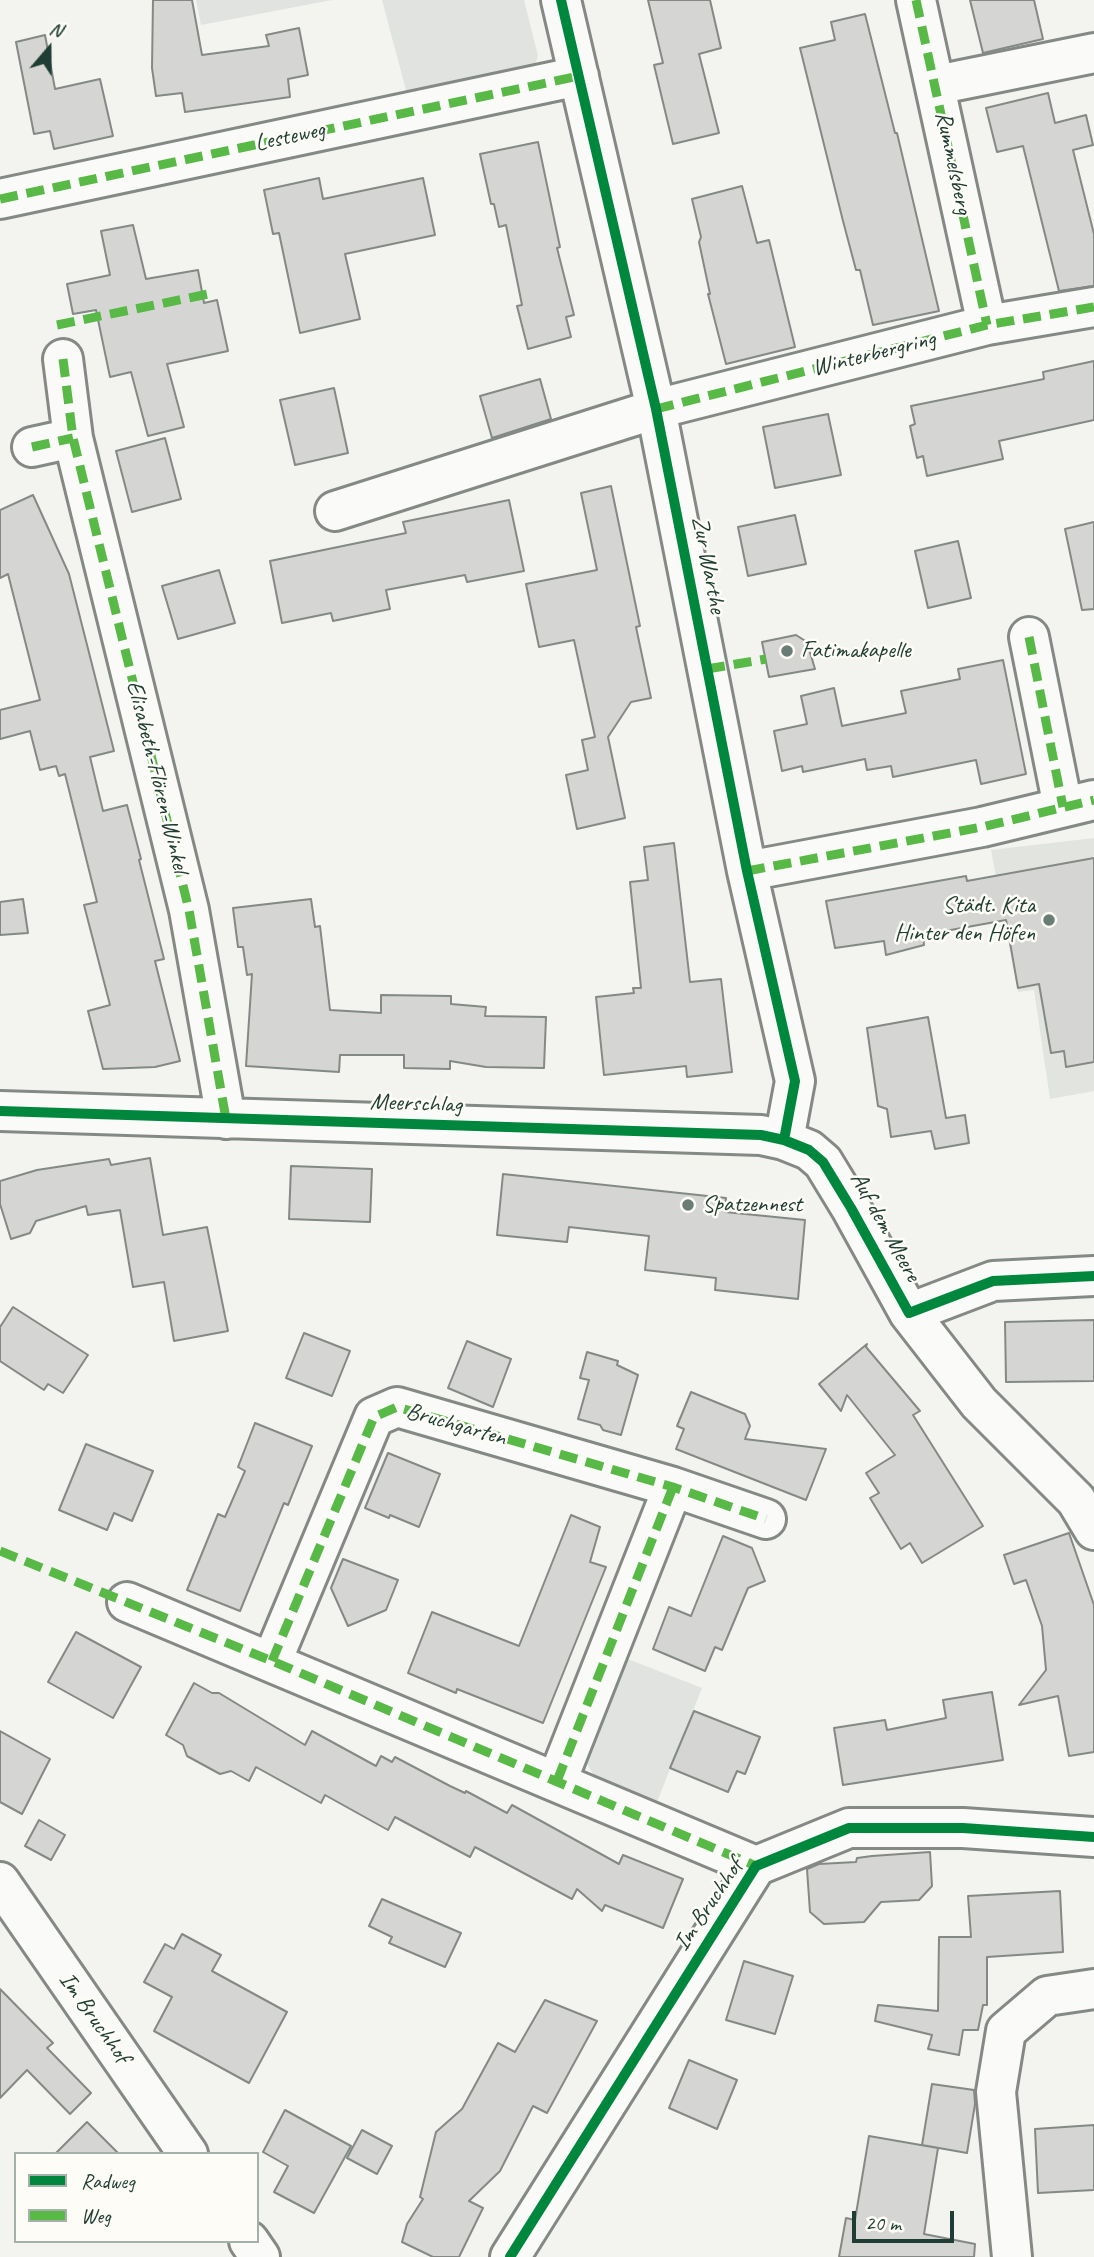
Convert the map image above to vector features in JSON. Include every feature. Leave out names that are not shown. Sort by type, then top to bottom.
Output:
[{"type":"street","name":"Zur Warthe","points":[[561,0],[656,409],[747,871],[795,1081],[784,1140]]},
{"type":"street","name":"Rummelsberg","points":[[916,0],[987,325]]},
{"type":"street","points":[[936,85],[1094,53]]},
{"type":"street","name":"Lesteweg","points":[[0,199],[579,76]]},
{"type":"street","name":"Winterbergring","points":[[656,409],[987,325],[1094,307]]},
{"type":"street","name":"Elisabeth-Flören-Winkel","points":[[63,359],[73,438],[189,910],[226,1119]]},
{"type":"street","points":[[335,511],[656,409]]},
{"type":"street","points":[[32,447],[73,438]]},
{"type":"street","points":[[747,871],[982,827],[1078,804],[1029,637]]},
{"type":"street","name":"Meerschlag","points":[[0,1111],[761,1135],[809,1150],[823,1162]]},
{"type":"street","name":"Auf dem Meere","points":[[823,1162],[909,1313],[979,1403],[1076,1500],[1094,1530]]},
{"type":"street","points":[[909,1313],[993,1281],[1094,1276]]},
{"type":"street","name":"Bruchgarten","points":[[272,1661],[374,1417],[397,1407],[673,1487],[766,1519]]},
{"type":"street","points":[[557,1781],[673,1487]]},
{"type":"street","points":[[127,1602],[756,1866]]},
{"type":"street","name":"Im Bruchhof","points":[[510,2257],[756,1866],[849,1828],[963,1828],[1094,1837]]},
{"type":"street","name":"Im Bruchhof","points":[[0,1882],[187,2152]]},
{"type":"street","points":[[1012,2257],[996,2092],[1006,2031],[1046,1996],[1094,1989]]},
{"type":"shaded area","points":[[196,0],[332,0],[201,25]]},
{"type":"shaded area","points":[[382,0],[524,0],[538,56],[532,73],[407,94]]},
{"type":"shaded area","name":"Städt. Kita Hinter den Höfen","points":[[1094,838],[1094,1091],[1050,1099],[1034,990],[1018,992],[991,850]]},
{"type":"shaded area","points":[[625,1658],[702,1688],[655,1807],[599,1784],[586,1762]]},
{"type":"building","points":[[153,0],[192,0],[202,55],[269,46],[266,35],[299,28],[308,75],[288,79],[290,97],[185,112],[182,93],[156,96],[152,68]]},
{"type":"building","points":[[648,0],[710,0],[721,48],[699,54],[719,133],[673,144],[654,65],[663,63]]},
{"type":"building","points":[[970,0],[1034,0],[1043,39],[983,53]]},
{"type":"building","points":[[865,14],[897,133],[939,311],[873,325],[860,270],[856,270],[843,221],[800,48],[835,40],[831,22]]},
{"type":"building","points":[[45,35],[55,89],[100,79],[113,136],[54,149],[50,131],[34,134],[16,42]]},
{"type":"building","points":[[1048,93],[1055,123],[1086,115],[1093,145],[1073,150],[1094,234],[1094,286],[1059,291],[1023,146],[997,152],[986,108]]},
{"type":"building","points":[[538,142],[560,247],[557,248],[574,315],[566,317],[571,337],[528,349],[517,306],[522,305],[506,225],[499,227],[480,154]]},
{"type":"building","points":[[319,178],[323,199],[423,178],[435,235],[345,254],[360,319],[300,333],[279,233],[273,234],[264,190]]},
{"type":"building","points":[[742,186],[757,243],[769,240],[795,347],[726,364],[708,294],[699,242],[701,237],[692,199]]},
{"type":"building","points":[[133,225],[146,279],[198,270],[204,303],[217,300],[228,351],[167,364],[184,427],[148,436],[131,372],[110,377],[96,310],[73,314],[67,284],[110,275],[101,231]]},
{"type":"building","points":[[1094,361],[1094,420],[999,441],[1003,459],[927,476],[923,456],[917,458],[910,426],[915,424],[911,406],[1044,379],[1043,372]]},
{"type":"building","points":[[540,379],[551,419],[492,438],[480,396]]},
{"type":"building","points":[[334,388],[348,453],[295,465],[280,400]]},
{"type":"building","points":[[828,414],[841,475],[775,488],[763,427]]},
{"type":"building","points":[[165,438],[181,499],[132,512],[116,451]]},
{"type":"building","points":[[611,486],[640,626],[636,627],[651,698],[631,702],[608,737],[625,818],[577,829],[566,775],[588,770],[582,740],[595,737],[574,640],[539,647],[526,584],[597,570],[581,493]]},
{"type":"building","points":[[33,495],[69,574],[114,751],[90,757],[103,811],[127,805],[164,959],[155,961],[180,1061],[155,1067],[103,1069],[88,1011],[110,1005],[84,905],[97,902],[65,774],[59,776],[56,766],[40,770],[30,731],[0,739],[0,710],[40,700],[8,574],[0,578],[0,510]]},
{"type":"building","points":[[509,500],[524,571],[467,582],[465,575],[386,590],[390,609],[333,621],[331,613],[282,623],[270,561],[406,533],[403,522]]},
{"type":"building","points":[[795,515],[806,564],[748,576],[738,527]]},
{"type":"building","points":[[1094,522],[1094,609],[1082,610],[1065,529]]},
{"type":"building","points":[[958,541],[971,598],[928,608],[915,551]]},
{"type":"building","points":[[219,570],[235,623],[178,639],[162,586]]},
{"type":"building","name":"Fatimakapelle","points":[[796,635],[807,642],[815,669],[769,677],[762,642]]},
{"type":"building","points":[[1003,660],[1026,774],[981,784],[976,760],[893,777],[891,766],[867,770],[865,759],[803,772],[802,766],[782,771],[774,731],[807,724],[801,696],[834,688],[842,726],[906,713],[901,691],[960,679],[958,669]]},
{"type":"building","points":[[674,843],[690,982],[721,979],[732,1072],[687,1077],[686,1066],[604,1075],[596,997],[634,993],[633,988],[641,988],[630,882],[648,880],[644,847]]},
{"type":"building","name":"Städt. Kita Hinter den Höfen","points":[[1094,858],[1094,1062],[1066,1067],[1064,1051],[1051,1053],[1039,984],[1018,988],[1006,920],[923,935],[924,945],[886,955],[884,941],[835,948],[826,901],[966,876],[967,881]]},
{"type":"building","points":[[23,899],[28,933],[0,935],[0,902]]},
{"type":"building","points":[[311,899],[315,927],[320,926],[330,1010],[381,1013],[381,995],[451,996],[451,1004],[486,1007],[485,1016],[546,1017],[544,1068],[486,1067],[450,1061],[450,1069],[404,1068],[404,1055],[340,1055],[339,1072],[246,1066],[252,974],[247,975],[243,947],[238,947],[233,908]]},
{"type":"building","points":[[928,1017],[946,1118],[965,1115],[969,1143],[935,1149],[931,1131],[891,1137],[887,1109],[878,1106],[867,1028]]},
{"type":"building","points":[[150,1158],[163,1235],[207,1227],[228,1331],[174,1341],[164,1282],[133,1287],[120,1210],[88,1215],[86,1206],[36,1221],[30,1233],[11,1239],[0,1204],[0,1181],[37,1170],[109,1159],[111,1165]]},
{"type":"building","points":[[291,1166],[372,1169],[370,1222],[289,1219]]},
{"type":"building","points":[[503,1174],[726,1198],[725,1212],[805,1220],[798,1299],[715,1290],[716,1278],[645,1270],[649,1236],[569,1227],[567,1242],[497,1235]]},
{"type":"building","points":[[13,1307],[88,1355],[63,1393],[48,1384],[44,1390],[0,1361],[0,1327]]},
{"type":"building","points":[[1094,1320],[1094,1381],[1006,1382],[1005,1322]]},
{"type":"building","points":[[304,1333],[350,1351],[332,1396],[286,1378]]},
{"type":"building","points":[[467,1341],[511,1359],[493,1407],[448,1388]]},
{"type":"building","points":[[867,1344],[866,1347],[920,1411],[913,1415],[983,1526],[922,1563],[910,1543],[901,1549],[870,1498],[879,1493],[866,1473],[895,1455],[847,1395],[841,1411],[819,1384]]},
{"type":"building","points":[[587,1352],[618,1361],[617,1365],[638,1375],[621,1435],[578,1419],[589,1380],[580,1378]]},
{"type":"building","points":[[691,1392],[745,1414],[750,1426],[745,1439],[826,1449],[806,1500],[676,1449],[684,1429],[677,1426]]},
{"type":"building","points":[[255,1423],[312,1446],[288,1505],[284,1503],[240,1611],[187,1590],[218,1514],[225,1517],[245,1471],[238,1467]]},
{"type":"building","points":[[86,1444],[153,1471],[132,1521],[114,1513],[107,1530],[59,1510]]},
{"type":"building","points":[[388,1453],[440,1474],[419,1527],[365,1508]]},
{"type":"building","points":[[571,1515],[600,1527],[590,1562],[606,1567],[543,1723],[408,1673],[432,1612],[519,1646]]},
{"type":"building","points":[[1069,1533],[1094,1605],[1094,1752],[1069,1756],[1058,1696],[1019,1705],[1046,1670],[1042,1626],[1026,1580],[1014,1584],[1004,1555]]},
{"type":"building","points":[[723,1536],[752,1548],[765,1581],[748,1588],[722,1650],[715,1647],[705,1671],[653,1649],[669,1607],[691,1616]]},
{"type":"building","points":[[343,1559],[398,1580],[386,1610],[348,1626],[331,1588]]},
{"type":"building","points":[[76,1632],[141,1667],[113,1718],[48,1682]]},
{"type":"building","points":[[194,1683],[212,1693],[219,1693],[305,1745],[312,1731],[376,1766],[381,1756],[392,1762],[395,1757],[507,1813],[512,1805],[619,1864],[623,1855],[683,1879],[663,1928],[605,1905],[602,1911],[577,1889],[572,1899],[475,1847],[470,1857],[395,1817],[388,1830],[325,1795],[321,1803],[256,1767],[249,1781],[231,1771],[220,1774],[187,1756],[183,1745],[166,1735]]},
{"type":"building","points":[[992,1692],[1003,1760],[843,1785],[834,1728],[885,1720],[887,1730],[946,1718],[943,1700]]},
{"type":"building","points":[[694,1711],[760,1737],[745,1774],[737,1771],[728,1792],[670,1768]]},
{"type":"building","points":[[0,1731],[50,1759],[22,1814],[0,1802]]},
{"type":"building","points":[[39,1820],[65,1835],[51,1860],[25,1846]]},
{"type":"building","points":[[930,1852],[932,1886],[919,1900],[881,1902],[864,1922],[824,1924],[810,1912],[807,1869],[819,1864],[856,1862],[857,1858]]},
{"type":"building","points":[[1060,1891],[1063,1952],[987,1957],[987,2005],[983,2005],[978,2030],[963,2030],[959,2055],[928,2049],[932,2035],[875,2021],[878,2005],[938,2011],[939,1937],[971,1937],[968,1896]]},
{"type":"building","points":[[382,1899],[461,1933],[445,1967],[389,1943],[392,1937],[369,1926]]},
{"type":"building","points":[[182,1934],[221,1955],[212,1971],[287,2012],[249,2083],[154,2031],[172,1997],[144,1982],[165,1944],[174,1949]]},
{"type":"building","points":[[744,1961],[793,1976],[775,2034],[726,2020]]},
{"type":"building","points":[[0,1989],[53,2043],[47,2048],[91,2093],[70,2114],[27,2070],[0,2098]]},
{"type":"building","points":[[545,2000],[597,2021],[547,2113],[533,2106],[500,2171],[469,2201],[483,2208],[459,2257],[433,2257],[402,2242],[407,2224],[423,2199],[420,2197],[436,2132],[462,2109],[498,2043],[515,2052]]},
{"type":"building","points":[[689,2060],[737,2080],[717,2129],[669,2108]]},
{"type":"building","points":[[932,2084],[974,2090],[975,2104],[967,2153],[922,2145]]},
{"type":"building","points":[[285,2110],[351,2146],[314,2213],[274,2192],[288,2166],[263,2152]]},
{"type":"building","points":[[87,2122],[117,2152],[57,2152]]},
{"type":"building","points":[[1094,2125],[1094,2190],[1038,2193],[1035,2129]]},
{"type":"building","points":[[362,2130],[392,2146],[377,2174],[347,2158]]},
{"type":"building","points":[[869,2136],[938,2148],[924,2234],[975,2244],[974,2257],[839,2257],[846,2218],[855,2220]]},
{"type":"marked path","points":[[916,0],[987,325]]},
{"type":"marked path","points":[[0,199],[579,76]]},
{"type":"marked path","points":[[57,325],[213,293]]},
{"type":"marked path","points":[[656,409],[987,325],[1094,307]]},
{"type":"marked path","points":[[63,359],[73,438],[189,910],[226,1119]]},
{"type":"marked path","points":[[32,447],[73,438]]},
{"type":"marked path","points":[[1029,637],[1063,807]]},
{"type":"marked path","points":[[707,669],[766,659]]},
{"type":"marked path","points":[[747,871],[982,827],[1094,800]]},
{"type":"marked path","points":[[272,1661],[374,1417],[397,1407],[673,1487],[766,1519]]},
{"type":"marked path","points":[[557,1781],[673,1487]]},
{"type":"marked path","points":[[0,1551],[272,1661],[756,1866]]},
{"type":"cycle path","points":[[561,0],[656,409],[747,871],[795,1081],[784,1140]]},
{"type":"cycle path","points":[[0,1111],[761,1135],[809,1150],[823,1162],[909,1313],[993,1281],[1094,1276]]},
{"type":"cycle path","points":[[510,2257],[756,1866],[849,1828],[963,1828],[1094,1837]]},
{"type":"place","name":"Fatimakapelle","points":[[787,651]]},
{"type":"place","name":"Städt. Kita Hinter den Höfen","points":[[1049,920]]},
{"type":"place","name":"Spatzennest","points":[[688,1205]]}]
